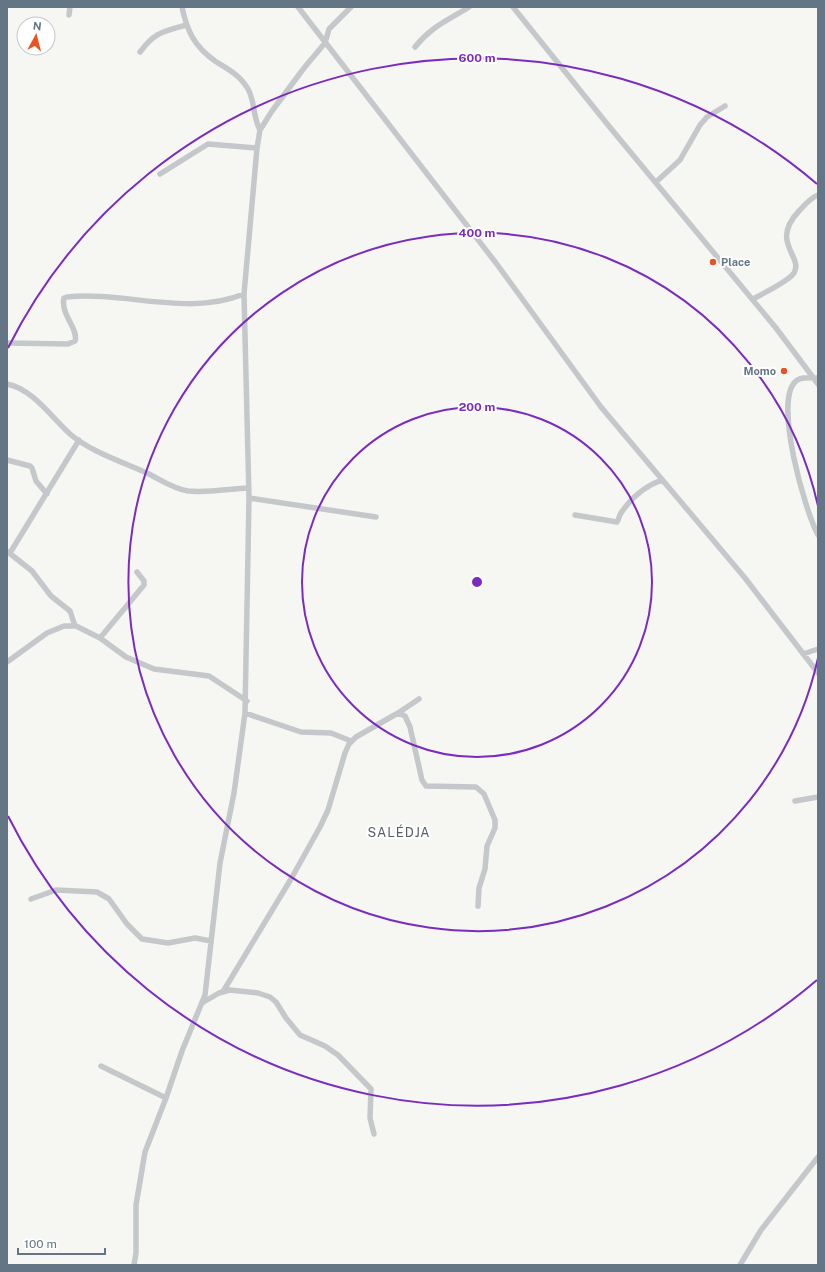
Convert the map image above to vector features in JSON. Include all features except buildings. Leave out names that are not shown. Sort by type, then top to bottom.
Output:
[{"type":"street","points":[[69,15],[70,7]]},
{"type":"street","points":[[182,7],[186,26],[204,52],[233,71],[248,89],[260,130]]},
{"type":"street","points":[[298,7],[496,264],[598,402],[740,572],[818,673]]},
{"type":"street","points":[[134,1265],[136,1253],[135,1218],[141,1169],[146,1147],[166,1098],[182,1051],[202,1003],[207,983],[220,862],[234,793],[247,701],[249,498],[244,294],[257,148],[260,130],[286,93],[325,43],[329,29],[351,7]]},
{"type":"street","points":[[415,47],[426,33],[469,7]]},
{"type":"street","points":[[513,7],[752,299],[815,378],[818,384]]},
{"type":"street","points":[[140,52],[151,37],[162,31],[186,26]]},
{"type":"street","points":[[656,182],[680,160],[700,124],[707,117],[725,106]]},
{"type":"street","points":[[160,174],[208,144],[257,148]]},
{"type":"street","points":[[752,299],[791,277],[795,271],[795,264],[786,237],[786,229],[792,218],[808,201],[818,195]]},
{"type":"street","points":[[7,342],[68,344],[75,342],[75,335],[63,307],[64,298],[67,296],[92,296],[190,305],[225,300],[244,294]]},
{"type":"street","points":[[815,378],[800,378],[793,383],[789,398],[787,424],[800,481],[812,524],[818,535]]},
{"type":"street","points":[[7,384],[18,388],[41,404],[78,440],[126,464],[182,489],[201,491],[248,488]]},
{"type":"street","points":[[76,626],[70,611],[51,596],[32,571],[8,552],[47,494],[78,440]]},
{"type":"street","points":[[7,460],[30,466],[36,481],[47,494]]},
{"type":"street","points":[[575,515],[617,522],[621,514],[638,492],[647,486],[662,480]]},
{"type":"street","points":[[249,498],[376,517]]},
{"type":"street","points":[[100,638],[144,585],[144,581],[137,572]]},
{"type":"street","points":[[7,662],[47,633],[64,626],[76,626],[100,638],[126,657],[154,669],[209,676],[247,701]]},
{"type":"street","points":[[803,654],[818,649]]},
{"type":"street","points":[[202,1003],[224,990],[288,885],[328,810],[345,753],[352,741],[369,728],[398,713],[419,699]]},
{"type":"street","points":[[245,713],[301,732],[331,733],[352,741]]},
{"type":"street","points":[[398,713],[405,716],[410,726],[422,780],[426,786],[476,787],[481,790],[489,803],[495,820],[495,828],[487,846],[485,868],[479,888],[478,906]]},
{"type":"street","points":[[795,801],[818,797]]},
{"type":"street","points":[[31,899],[56,890],[97,892],[109,900],[132,930],[142,939],[168,943],[195,938],[211,941]]},
{"type":"street","points":[[224,990],[258,993],[270,997],[276,1002],[286,1018],[300,1035],[325,1046],[350,1066],[372,1090],[370,1118],[374,1134]]},
{"type":"street","points":[[101,1066],[166,1098]]},
{"type":"street","points":[[740,1265],[761,1230],[818,1157]]},
{"type":"place","name":"Place","points":[[713,262]]},
{"type":"place","name":"Momo","points":[[784,371]]},
{"type":"district","name":"SALÉDJA","points":[[399,832]]}]
